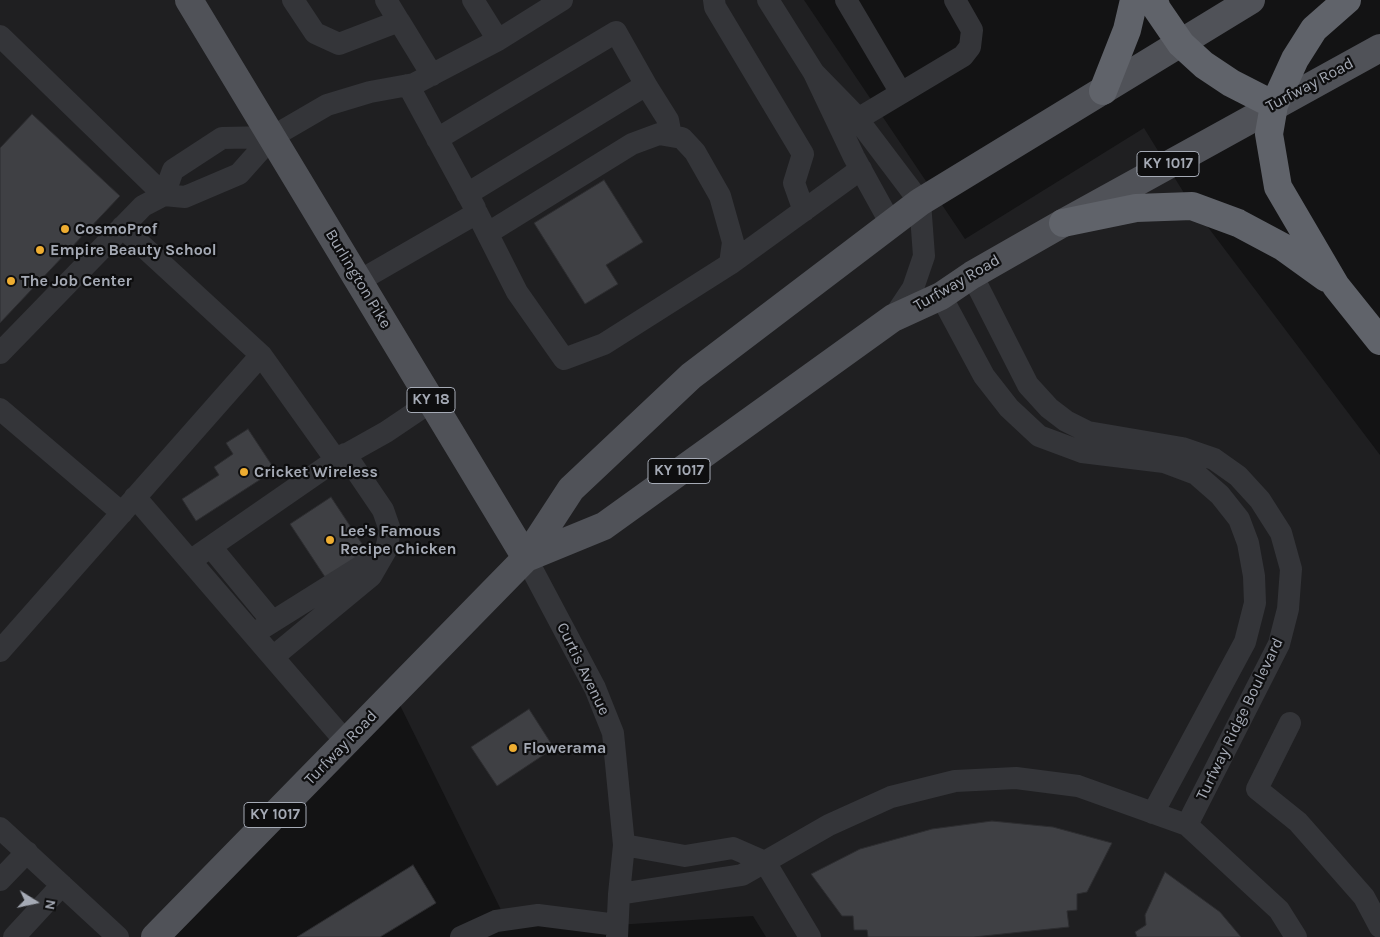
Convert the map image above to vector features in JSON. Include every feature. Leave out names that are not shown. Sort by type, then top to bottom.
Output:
[{"type":"highway","points":[[1103,91],[1127,30],[1134,0]]},
{"type":"highway","points":[[1154,0],[1157,10],[1181,44],[1218,74],[1274,105]]},
{"type":"highway","points":[[1347,0],[1314,29],[1295,59],[1274,105],[1268,134],[1278,187],[1336,286],[1380,341]]},
{"type":"highway","points":[[1063,222],[1136,208],[1192,206],[1238,223],[1283,247],[1336,286]]},
{"type":"main road","name":"Burlington Pike","points":[[189,0],[526,558]]},
{"type":"main road","name":"Turfway Road","points":[[155,937],[526,558],[571,489],[691,376],[920,202],[1251,0]]},
{"type":"main road","name":"Turfway Road","points":[[526,558],[604,526],[893,318],[941,296],[972,275],[1063,222],[1380,48]]},
{"type":"street","points":[[293,0],[315,33],[339,44],[384,26],[400,23]]},
{"type":"street","points":[[386,0],[432,75]]},
{"type":"street","points":[[473,0],[498,40]]},
{"type":"street","points":[[714,0],[715,7],[803,154],[794,183],[804,211]]},
{"type":"street","points":[[768,0],[814,74],[849,124],[920,202],[924,256],[913,288],[893,318]]},
{"type":"street","points":[[846,0],[901,93]]},
{"type":"street","points":[[849,124],[963,56],[970,47],[972,30],[955,0]]},
{"type":"street","points":[[0,353],[143,206],[164,195],[185,197],[239,174],[272,137],[327,105],[370,92],[408,85],[432,75],[498,40],[558,1]]},
{"type":"street","points":[[437,139],[616,32],[668,120],[670,136]]},
{"type":"street","points":[[0,36],[164,195]]},
{"type":"street","points":[[408,85],[488,233],[516,292],[564,359],[604,344],[730,264],[861,169]]},
{"type":"street","points":[[359,281],[646,85]]},
{"type":"street","points":[[849,124],[861,169],[891,224]]},
{"type":"street","points":[[488,233],[632,144],[659,134],[682,138],[695,152],[720,196],[733,242],[730,264]]},
{"type":"street","points":[[164,195],[174,170],[222,138],[272,137]]},
{"type":"street","points":[[122,227],[261,355],[383,510],[390,530],[386,550],[371,576],[273,657]]},
{"type":"street","name":"Turfway Ridge Boulevard","points":[[972,275],[1028,385],[1049,408],[1066,421],[1088,432],[1182,448],[1214,459],[1238,476],[1260,500],[1281,533],[1291,569],[1288,609],[1279,644],[1187,825]]},
{"type":"street","name":"Turfway Ridge Boulevard","points":[[941,296],[984,376],[1009,408],[1039,436],[1082,452],[1164,462],[1196,474],[1220,495],[1238,519],[1248,543],[1254,576],[1255,603],[1246,642],[1153,813]]},
{"type":"street","points":[[0,651],[261,355]]},
{"type":"street","points":[[190,562],[340,457],[386,432],[432,401]]},
{"type":"street","points":[[0,410],[129,505],[190,562],[346,742]]},
{"type":"street","points":[[211,547],[272,621]]},
{"type":"street","points":[[253,634],[386,550]]},
{"type":"street","name":"Curtis Avenue","points":[[526,558],[595,688],[613,732],[624,845],[617,931]]},
{"type":"street","points":[[1290,723],[1257,789],[1298,822],[1364,897],[1380,927]]},
{"type":"street","points":[[619,894],[707,883],[742,875],[828,825],[890,797],[956,781],[1016,778],[1078,786],[1187,825],[1279,910],[1296,937]]},
{"type":"street","points":[[0,828],[118,937]]},
{"type":"street","points":[[624,845],[685,856],[733,848],[766,862],[810,937]]},
{"type":"street","points":[[0,880],[27,852]]},
{"type":"street","points":[[14,937],[62,885]]},
{"type":"street","points":[[461,937],[496,921],[538,915],[617,931]]},
{"type":"shaded area","points":[[0,0],[804,0],[965,239],[1144,128],[1192,206],[1380,455],[1380,937],[766,937],[753,916],[617,925],[506,920],[394,693],[155,937],[0,937]]},
{"type":"building","points":[[32,114],[120,196],[0,323],[0,148]]},
{"type":"building","points":[[604,180],[643,242],[606,265],[618,284],[585,304],[534,223]]},
{"type":"building","name":"Cricket Wireless","points":[[248,429],[275,470],[196,521],[182,499],[219,475],[214,467],[233,454],[226,443]]},
{"type":"building","name":"Lee's Famous Recipe Chicken","points":[[331,497],[370,556],[329,583],[290,524]]},
{"type":"building","points":[[529,709],[554,748],[497,786],[471,747]]},
{"type":"building","points":[[992,821],[1053,827],[1112,843],[1087,892],[1077,894],[1077,910],[1067,911],[1069,927],[974,937],[868,937],[867,930],[854,930],[853,916],[842,916],[811,874],[860,849],[932,829]]},
{"type":"building","points":[[413,865],[436,903],[380,937],[297,937]]},
{"type":"building","points":[[1165,872],[1220,912],[1241,937],[1137,937],[1135,932],[1146,925],[1145,915]]},
{"type":"place","name":"CosmoProf","points":[[65,229]]},
{"type":"place","name":"Empire Beauty School","points":[[40,250]]},
{"type":"place","name":"The Job Center","points":[[11,281]]},
{"type":"place","name":"Cricket Wireless","points":[[244,472]]},
{"type":"place","name":"Lee's Famous Recipe Chicken","points":[[330,540]]},
{"type":"place","name":"Flowerama","points":[[513,748]]}]
